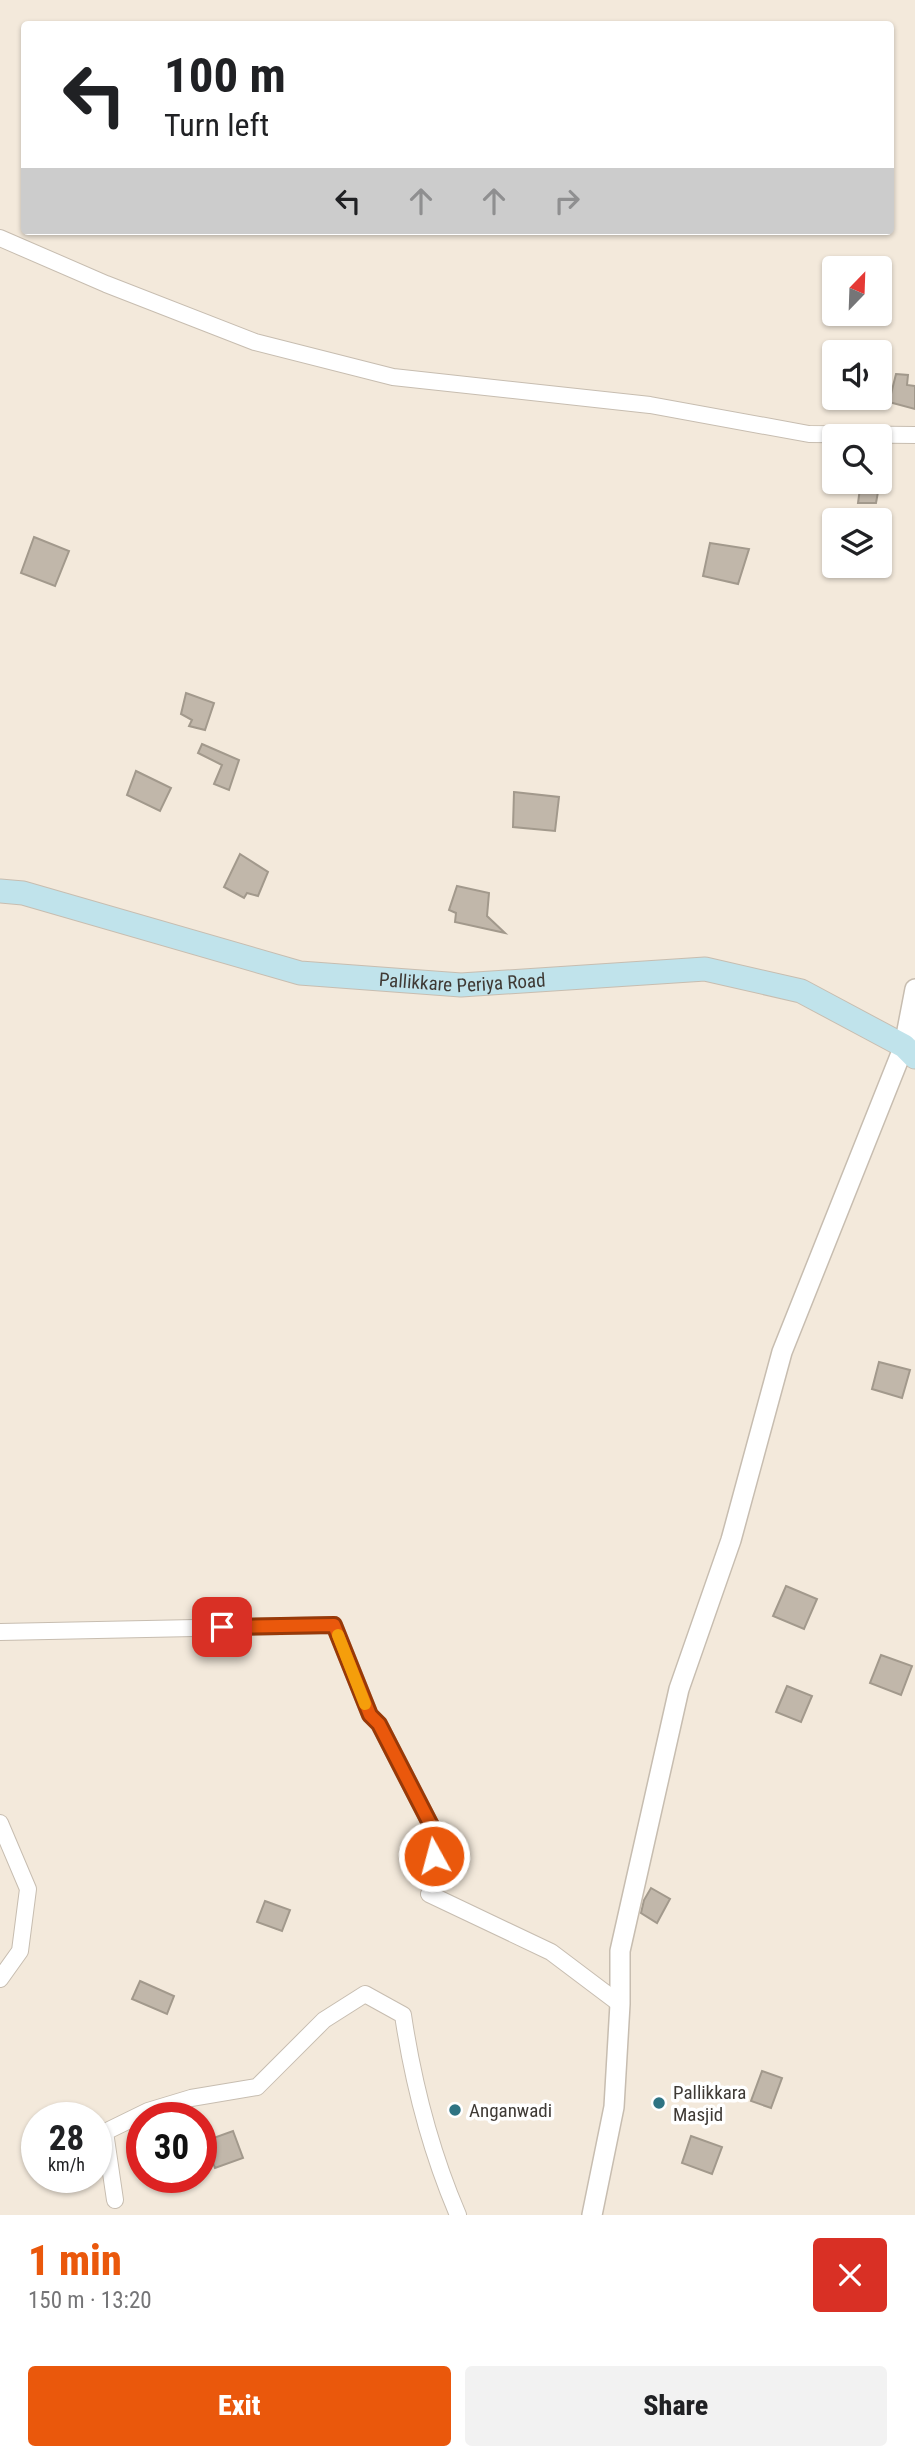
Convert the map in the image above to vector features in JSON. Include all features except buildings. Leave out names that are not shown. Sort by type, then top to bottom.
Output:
[{"type":"main road","name":"Pallikkare Periya Road","points":[[0,891],[23,893],[300,973],[461,985],[705,969],[801,991],[910,1051]]},
{"type":"street","points":[[0,238],[106,284],[255,342],[393,377],[650,405],[809,433],[915,435]]},
{"type":"street","points":[[592,2215],[614,2107],[620,1951],[678,1689],[730,1540],[782,1352],[910,1051],[915,989]]},
{"type":"street","points":[[0,1632],[334,1625],[370,1715],[379,1724],[438,1839],[434,1856],[436,1880],[429,1894],[551,1952],[620,2004]]},
{"type":"street","points":[[0,1823],[28,1889],[20,1951],[0,1979]]},
{"type":"street","points":[[115,2200],[105,2132],[148,2111],[191,2098],[257,2087],[324,2020],[365,1994],[403,2015],[420,2099],[445,2184],[458,2215]]},
{"type":"slow traffic","points":[[338,1635],[365,1704]]},
{"type":"place","name":"Pallikkara Masjid","points":[[659,2103]]},
{"type":"place","name":"Anganwadi","points":[[455,2110]]},
{"type":"route","points":[[222,1627],[334,1625],[370,1715],[379,1724],[438,1839],[434,1856]]}]
